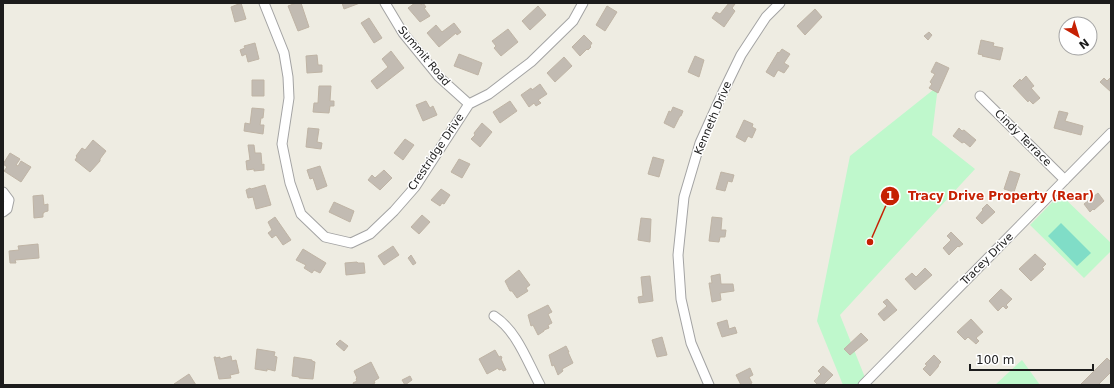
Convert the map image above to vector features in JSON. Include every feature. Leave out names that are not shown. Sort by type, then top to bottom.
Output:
[{"type":"street","name":"Crestridge Drive","points":[[264,3],[284,53],[288,76],[289,98],[282,144],[290,183],[301,214],[325,237],[351,243],[370,234],[394,212],[415,187],[469,104],[489,94],[531,62],[573,21],[583,3]]},
{"type":"street","name":"Summit Road","points":[[385,3],[403,33],[439,77],[469,104]]},
{"type":"street","name":"Kenneth Drive","points":[[709,385],[691,343],[681,299],[678,255],[684,197],[700,143],[741,55],[766,17],[780,3]]},
{"type":"street","name":"Cindy Terrace","points":[[980,96],[1065,180]]},
{"type":"street","name":"Tracey Drive","points":[[863,385],[1111,133]]},
{"type":"street","points":[[3,192],[9,200],[7,209],[3,212]]},
{"type":"street","points":[[494,316],[503,322],[511,332],[540,385]]},
{"type":"green space","points":[[938,86],[932,135],[975,169],[840,315],[866,380],[862,385],[843,385],[817,321],[850,156]]},
{"type":"green space","points":[[1060,194],[1111,243],[1111,251],[1084,278],[1030,225]]},
{"type":"green space","points":[[1022,360],[1040,385],[995,385]]},
{"type":"shaded area","points":[[1061,223],[1091,253],[1077,266],[1048,236]]},
{"type":"building","points":[[241,3],[246,19],[235,22],[231,7]]},
{"type":"building","points":[[301,3],[309,27],[298,31],[288,6]]},
{"type":"building","points":[[342,3],[360,3],[344,9]]},
{"type":"building","points":[[415,3],[420,3],[421,5],[423,3],[426,7],[424,8],[430,16],[420,22],[408,8]]},
{"type":"building","points":[[729,3],[735,4],[732,8],[735,11],[724,27],[712,18],[716,12],[720,14]]},
{"type":"building","points":[[538,6],[546,15],[530,30],[522,21]]},
{"type":"building","points":[[607,6],[617,12],[605,31],[596,25]]},
{"type":"building","points":[[815,9],[822,17],[805,35],[797,26]]},
{"type":"building","points":[[369,18],[382,38],[374,43],[361,23]]},
{"type":"building","points":[[454,23],[461,32],[457,35],[456,33],[439,47],[427,33],[436,25],[442,32]]},
{"type":"building","points":[[508,29],[518,42],[501,56],[494,48],[496,46],[492,41]]},
{"type":"building","points":[[929,32],[932,35],[928,40],[924,36]]},
{"type":"building","points":[[584,35],[592,43],[590,46],[591,47],[580,56],[572,47]]},
{"type":"building","points":[[981,40],[994,43],[993,46],[1003,48],[1000,60],[978,54]]},
{"type":"building","points":[[255,43],[259,59],[248,62],[246,54],[242,56],[240,50],[245,48],[244,46]]},
{"type":"building","points":[[782,49],[790,54],[784,63],[789,66],[784,73],[778,70],[774,77],[766,72],[778,52],[779,53]]},
{"type":"building","points":[[391,51],[404,68],[377,89],[371,81],[388,67],[382,59]]},
{"type":"building","points":[[459,54],[482,63],[478,75],[454,66]]},
{"type":"building","points":[[317,55],[318,65],[322,65],[322,72],[307,73],[306,56]]},
{"type":"building","points":[[695,56],[704,60],[699,77],[688,72]]},
{"type":"building","points":[[564,57],[572,66],[555,82],[547,73]]},
{"type":"building","points":[[936,62],[949,68],[938,93],[929,88],[932,84],[930,82],[935,74],[931,72]]},
{"type":"building","points":[[1026,76],[1034,86],[1031,88],[1040,98],[1033,104],[1029,100],[1028,102],[1013,86],[1020,79],[1021,81]]},
{"type":"building","points":[[1111,77],[1111,92],[1100,82],[1104,78],[1107,81]]},
{"type":"building","points":[[252,80],[264,80],[264,96],[252,96]]},
{"type":"building","points":[[540,84],[547,94],[538,100],[541,103],[536,106],[534,103],[529,107],[521,95]]},
{"type":"building","points":[[319,86],[331,86],[330,101],[334,101],[334,106],[330,106],[329,113],[313,112],[314,103],[318,103]]},
{"type":"building","points":[[426,101],[430,108],[433,106],[437,115],[423,121],[416,105]]},
{"type":"building","points":[[510,101],[517,111],[500,123],[493,112]]},
{"type":"building","points":[[673,107],[683,111],[674,128],[664,123],[669,111],[671,112]]},
{"type":"building","points":[[252,108],[264,109],[263,118],[261,118],[260,125],[264,125],[263,134],[244,131],[245,123],[250,124]]},
{"type":"building","points":[[1059,111],[1068,113],[1065,121],[1083,126],[1081,135],[1054,128]]},
{"type":"building","points":[[744,120],[753,124],[752,127],[756,129],[752,138],[748,136],[745,142],[736,137]]},
{"type":"building","points":[[482,123],[492,132],[480,147],[471,139]]},
{"type":"building","points":[[308,128],[319,129],[317,142],[322,143],[321,149],[306,147]]},
{"type":"building","points":[[959,128],[962,131],[964,130],[976,140],[970,147],[953,136]]},
{"type":"building","points":[[405,139],[414,145],[403,160],[394,153]]},
{"type":"building","points":[[93,140],[106,151],[100,161],[90,172],[75,160],[82,148],[85,150]]},
{"type":"building","points":[[248,145],[254,145],[255,153],[261,153],[264,170],[247,170],[246,161],[250,160]]},
{"type":"building","points":[[10,153],[20,159],[16,165],[18,166],[21,161],[31,167],[21,182],[4,171],[7,167],[3,164]]},
{"type":"building","points":[[653,157],[664,160],[659,177],[648,174]]},
{"type":"building","points":[[459,159],[470,164],[462,178],[451,172]]},
{"type":"building","points":[[320,166],[327,186],[317,190],[313,178],[310,179],[307,170]]},
{"type":"building","points":[[384,170],[392,178],[380,190],[368,180],[372,175],[375,178]]},
{"type":"building","points":[[1010,171],[1020,174],[1014,192],[1004,189]]},
{"type":"building","points":[[721,172],[734,175],[732,182],[728,181],[725,191],[716,189]]},
{"type":"building","points":[[265,185],[271,205],[256,209],[253,197],[248,198],[246,190]]},
{"type":"building","points":[[441,189],[450,195],[444,204],[442,203],[440,206],[431,200]]},
{"type":"building","points":[[1098,193],[1104,201],[1090,212],[1084,204]]},
{"type":"building","points":[[43,195],[44,205],[48,204],[48,211],[43,213],[43,217],[34,218],[33,196]]},
{"type":"building","points":[[334,202],[354,211],[350,222],[329,212]]},
{"type":"building","points":[[987,204],[995,212],[982,224],[976,218]]},
{"type":"building","points":[[422,215],[430,222],[419,234],[411,227]]},
{"type":"building","points":[[275,217],[291,240],[283,245],[276,235],[272,238],[268,233],[272,230],[268,222]]},
{"type":"building","points":[[712,217],[722,218],[721,230],[726,230],[725,237],[720,237],[719,242],[709,241]]},
{"type":"building","points":[[641,218],[651,219],[650,242],[638,240]]},
{"type":"building","points":[[951,232],[963,244],[959,247],[958,246],[949,255],[943,248],[951,240],[947,236]]},
{"type":"building","points":[[38,244],[39,258],[15,260],[16,263],[10,263],[9,251],[19,250],[18,246]]},
{"type":"building","points":[[393,246],[399,255],[384,265],[378,256]]},
{"type":"building","points":[[303,249],[326,263],[320,273],[314,270],[312,273],[304,268],[306,265],[296,260]]},
{"type":"building","points":[[1035,254],[1046,264],[1042,268],[1044,269],[1031,281],[1019,269]]},
{"type":"building","points":[[411,255],[416,263],[413,265],[408,258]]},
{"type":"building","points":[[345,263],[364,263],[365,273],[346,275]]},
{"type":"building","points":[[925,268],[932,275],[915,290],[905,279],[912,273],[916,277]]},
{"type":"building","points":[[519,270],[530,285],[526,288],[528,291],[517,298],[512,291],[510,291],[505,281]]},
{"type":"building","points":[[720,274],[721,284],[733,284],[734,291],[720,293],[721,300],[712,302],[709,283],[712,283],[711,276]]},
{"type":"building","points":[[650,276],[653,301],[639,303],[638,297],[643,296],[641,277]]},
{"type":"building","points":[[1001,289],[1012,299],[1006,305],[1008,307],[1006,309],[1003,306],[998,311],[989,301]]},
{"type":"building","points":[[887,299],[897,310],[884,321],[878,314],[887,306],[883,302]]},
{"type":"building","points":[[548,305],[552,312],[548,314],[552,323],[548,325],[549,328],[538,335],[533,325],[531,326],[528,315]]},
{"type":"building","points":[[971,319],[983,332],[976,338],[979,341],[976,344],[968,337],[965,340],[957,332]]},
{"type":"building","points":[[727,320],[729,329],[735,327],[737,333],[722,337],[717,323]]},
{"type":"building","points":[[861,333],[868,340],[850,355],[844,349]]},
{"type":"building","points":[[662,337],[667,355],[657,357],[652,340]]},
{"type":"building","points":[[340,340],[348,346],[344,351],[336,344]]},
{"type":"building","points":[[566,346],[573,363],[562,369],[563,371],[558,375],[554,365],[552,366],[549,355]]},
{"type":"building","points":[[257,349],[275,352],[274,356],[277,357],[275,371],[255,369]]},
{"type":"building","points":[[495,350],[499,357],[501,356],[506,370],[499,370],[498,368],[487,374],[479,359]]},
{"type":"building","points":[[934,355],[941,362],[930,376],[923,369],[927,365],[925,364]]},
{"type":"building","points":[[231,356],[232,361],[236,360],[239,373],[230,375],[231,378],[219,379],[214,357],[220,357],[220,359]]},
{"type":"building","points":[[294,357],[312,360],[315,362],[313,379],[292,376]]},
{"type":"building","points":[[1107,358],[1111,362],[1111,372],[1098,385],[1080,385]]},
{"type":"building","points":[[371,362],[379,378],[371,385],[354,385],[353,383],[357,381],[357,378],[354,371]]},
{"type":"building","points":[[823,366],[833,375],[823,385],[818,385],[814,381],[821,374],[818,371]]},
{"type":"building","points":[[750,368],[753,375],[749,377],[752,383],[748,385],[741,385],[736,375]]},
{"type":"building","points":[[189,374],[196,385],[174,384]]},
{"type":"building","points":[[410,376],[412,380],[405,385],[402,380]]},
{"type":"place","name":"Tracy Drive Property (Rear)","points":[[870,242]]}]
